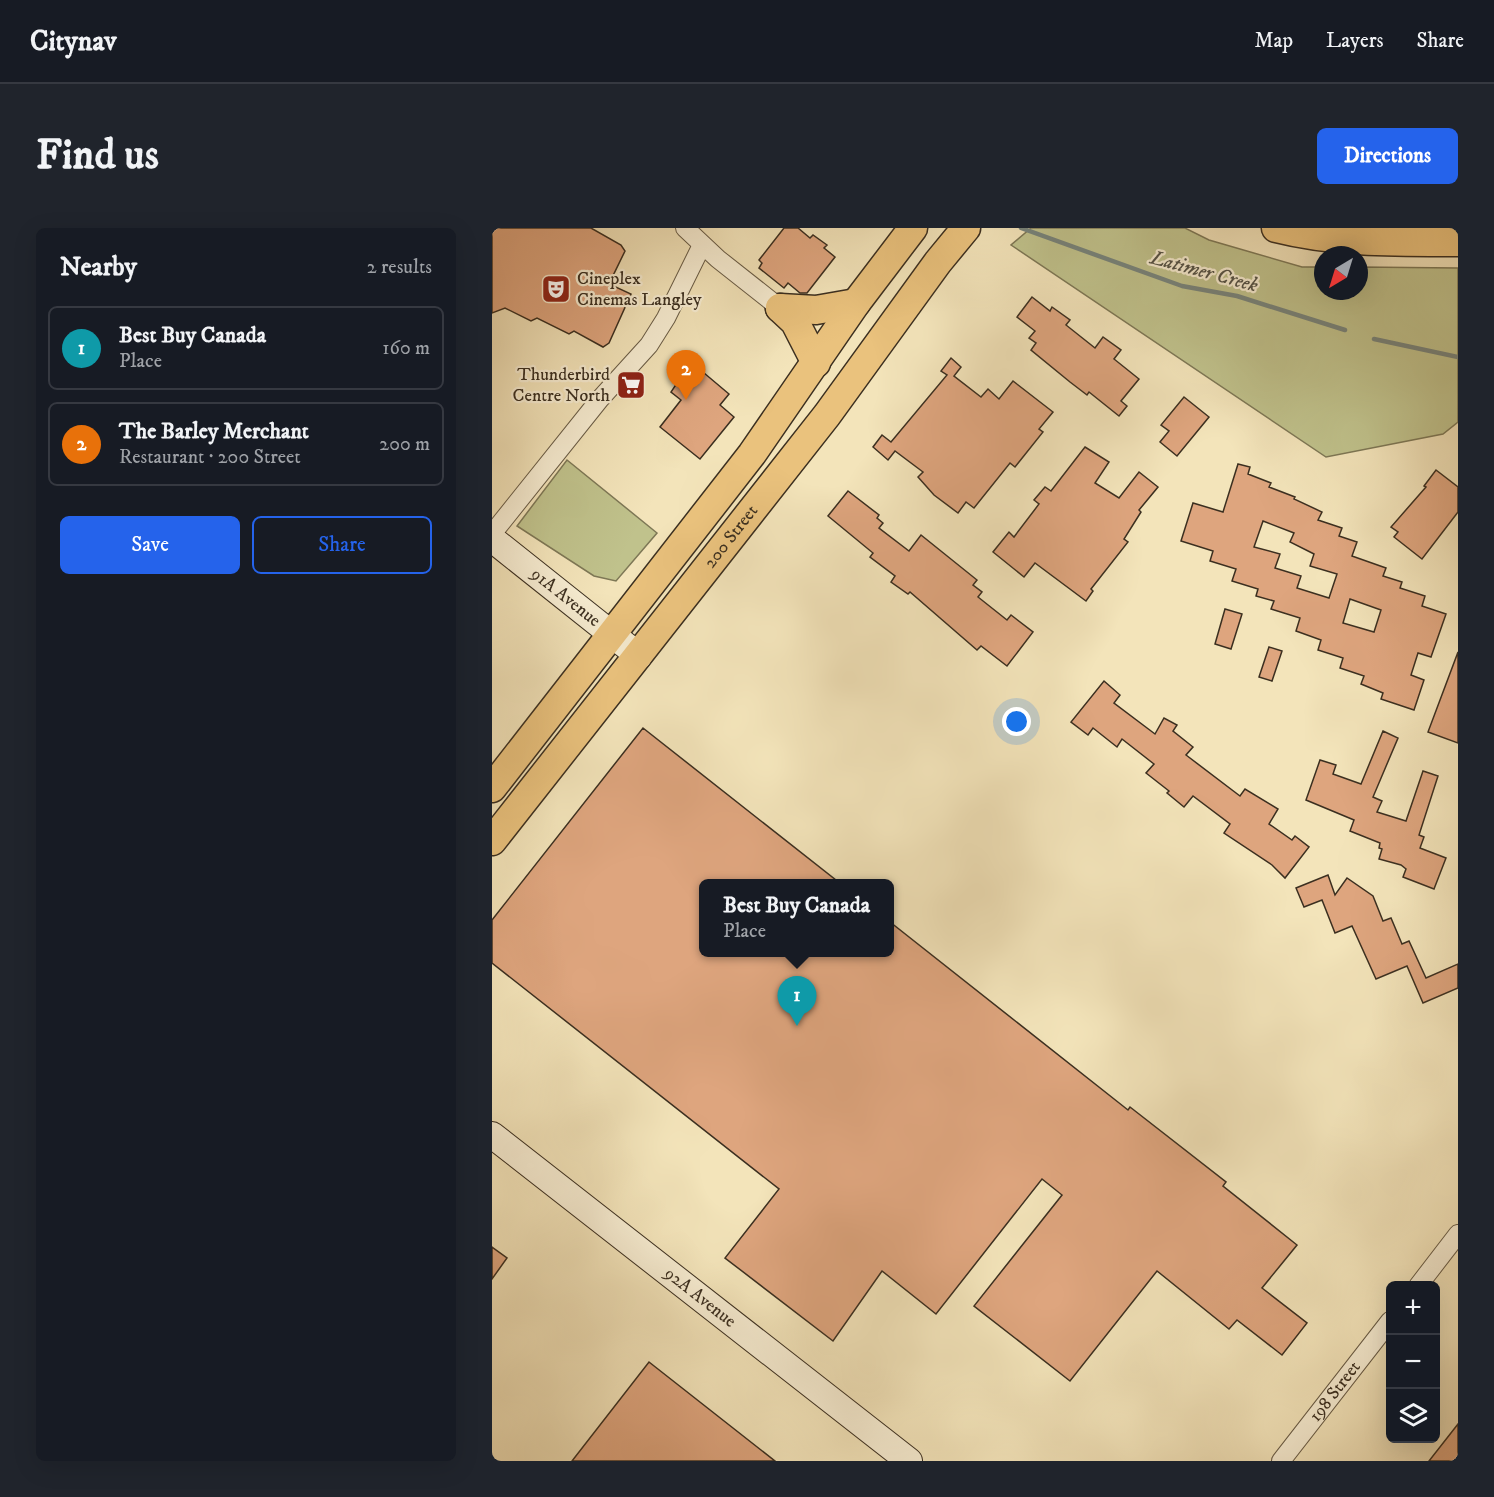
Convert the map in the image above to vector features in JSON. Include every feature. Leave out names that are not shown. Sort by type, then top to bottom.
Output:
[{"type":"main road","name":"200 Street","points":[[492,788],[752,454],[856,303],[913,228]]},
{"type":"main road","name":"200 Street","points":[[492,841],[827,415],[938,262],[966,228]]},
{"type":"main road","points":[[1276,228],[1307,236],[1458,242]]},
{"type":"main road","points":[[780,308],[816,310],[856,303]]},
{"type":"main road","points":[[780,308],[795,322],[816,363]]},
{"type":"street","points":[[685,228],[702,245],[780,308]]},
{"type":"street","points":[[492,534],[600,399],[649,345],[666,318],[702,245]]},
{"type":"street","name":"91A Avenue","points":[[492,539],[639,656]]},
{"type":"street","name":"92A Avenue","points":[[492,1135],[909,1461]]},
{"type":"street","points":[[1422,1281],[1458,1234]]},
{"type":"street","name":"198 Street","points":[[1281,1461],[1386,1326]]},
{"type":"green space","points":[[1031,228],[1185,228],[1209,240],[1302,267],[1314,267],[1314,300],[1368,300],[1368,267],[1458,268],[1458,422],[1443,434],[1326,457],[1011,245]]},
{"type":"green space","points":[[567,460],[657,533],[616,581],[594,576],[517,526]]},
{"type":"building","name":"Cineplex Cinemas Langley","points":[[492,228],[591,228],[621,245],[625,251],[609,284],[631,294],[609,343],[603,347],[574,331],[569,334],[537,318],[531,321],[505,308],[492,313]]},
{"type":"building","points":[[784,228],[798,228],[810,238],[813,235],[827,245],[824,248],[835,257],[807,293],[800,293],[788,283],[784,288],[759,268],[762,263],[759,260]]},
{"type":"building","points":[[1032,297],[1050,311],[1052,307],[1070,320],[1066,325],[1095,348],[1103,337],[1121,350],[1114,359],[1139,379],[1121,401],[1127,406],[1119,416],[1089,392],[1087,395],[1031,350],[1036,343],[1029,338],[1035,331],[1017,317]]},
{"type":"building","points":[[951,358],[961,367],[954,376],[981,397],[988,389],[999,399],[1013,381],[1053,412],[1039,429],[1043,432],[1015,467],[1010,463],[974,508],[966,502],[958,513],[934,495],[918,477],[923,472],[895,451],[888,460],[873,447],[882,435],[891,442],[947,375],[941,371]]},
{"type":"building","points":[[691,362],[729,394],[720,405],[734,417],[700,459],[660,427],[681,400],[671,392]]},
{"type":"building","points":[[1184,397],[1209,417],[1177,456],[1160,442],[1169,431],[1161,425]]},
{"type":"building","points":[[1085,447],[1109,462],[1095,483],[1119,498],[1139,472],[1158,487],[1139,510],[1141,512],[1124,539],[1128,542],[1091,589],[1093,591],[1086,601],[1035,563],[1024,577],[993,552],[1009,532],[1014,537],[1039,504],[1034,500],[1045,487],[1051,491]]},
{"type":"building","points":[[1238,464],[1250,467],[1248,474],[1271,483],[1269,487],[1295,497],[1294,499],[1322,512],[1318,520],[1342,528],[1339,536],[1357,542],[1352,556],[1386,568],[1383,576],[1402,582],[1400,588],[1425,596],[1422,606],[1446,614],[1431,657],[1418,653],[1411,675],[1424,680],[1414,710],[1381,699],[1383,693],[1361,684],[1364,676],[1340,668],[1343,658],[1318,650],[1321,640],[1296,631],[1300,618],[1271,609],[1274,601],[1256,596],[1258,589],[1232,581],[1236,569],[1210,561],[1213,551],[1181,541],[1193,503],[1223,512]],"holes":[[[1263,521],[1294,533],[1290,542],[1314,554],[1310,566],[1337,574],[1329,598],[1297,588],[1301,576],[1275,568],[1280,554],[1254,547]],[[1350,599],[1381,610],[1374,632],[1343,623]]]},
{"type":"building","points":[[1436,470],[1458,487],[1458,512],[1422,559],[1394,537],[1398,532],[1391,527],[1426,487],[1424,486]]},
{"type":"building","points":[[848,491],[879,515],[877,518],[883,523],[879,528],[909,551],[921,535],[977,580],[973,585],[982,592],[978,597],[1007,620],[1011,615],[1033,632],[1007,666],[981,646],[977,650],[910,592],[908,594],[891,582],[895,576],[870,557],[873,553],[828,516]]},
{"type":"building","points":[[1225,609],[1242,614],[1231,649],[1215,644]]},
{"type":"building","points":[[1269,647],[1282,651],[1272,681],[1259,677]]},
{"type":"building","points":[[1458,652],[1458,743],[1428,732]]},
{"type":"building","points":[[1104,681],[1120,695],[1114,703],[1155,734],[1164,718],[1177,725],[1173,731],[1193,747],[1186,755],[1240,796],[1245,789],[1278,809],[1269,824],[1292,840],[1295,836],[1309,847],[1285,878],[1272,865],[1224,833],[1230,824],[1193,796],[1184,807],[1167,793],[1169,791],[1146,773],[1154,764],[1122,739],[1117,747],[1093,728],[1088,735],[1071,722]]},
{"type":"building","points":[[643,728],[835,879],[699,879],[699,957],[894,957],[894,925],[1128,1110],[1130,1107],[1226,1182],[1223,1186],[1297,1245],[1262,1288],[1307,1323],[1282,1355],[1237,1320],[1229,1329],[1157,1271],[1070,1381],[974,1306],[1062,1195],[1042,1179],[936,1314],[882,1271],[833,1341],[725,1258],[779,1189],[492,963],[492,920]]},
{"type":"building","points":[[1383,731],[1398,738],[1373,797],[1382,801],[1377,812],[1406,821],[1423,771],[1438,776],[1419,835],[1424,837],[1420,848],[1446,858],[1434,889],[1403,877],[1406,869],[1401,865],[1379,859],[1382,849],[1379,848],[1380,843],[1350,831],[1354,820],[1306,800],[1320,760],[1336,765],[1333,774],[1361,784]]},
{"type":"building","points":[[1328,875],[1335,895],[1347,878],[1373,896],[1383,921],[1391,918],[1402,944],[1409,941],[1426,978],[1458,964],[1458,988],[1423,1003],[1407,966],[1376,979],[1352,926],[1335,933],[1322,900],[1304,907],[1296,888]]},
{"type":"building","points":[[492,1247],[507,1258],[492,1279]]},
{"type":"building","points":[[649,1362],[775,1461],[572,1461]]},
{"type":"building","points":[[1458,1424],[1458,1461],[1429,1461]]},
{"type":"waterway","name":"Latimer Creek","points":[[1021,228],[1182,286],[1237,296],[1345,330]]},
{"type":"waterway","name":"Latimer Creek","points":[[1374,339],[1458,357]]},
{"type":"place","name":"Cineplex Cinemas Langley","points":[[556,289]]},
{"type":"place","name":"Thunderbird Centre North","points":[[631,385]]},
{"type":"place","name":"The Barley Merchant","points":[[686,400]]},
{"type":"place","name":"Best Buy Canada","points":[[797,1026]]}]
